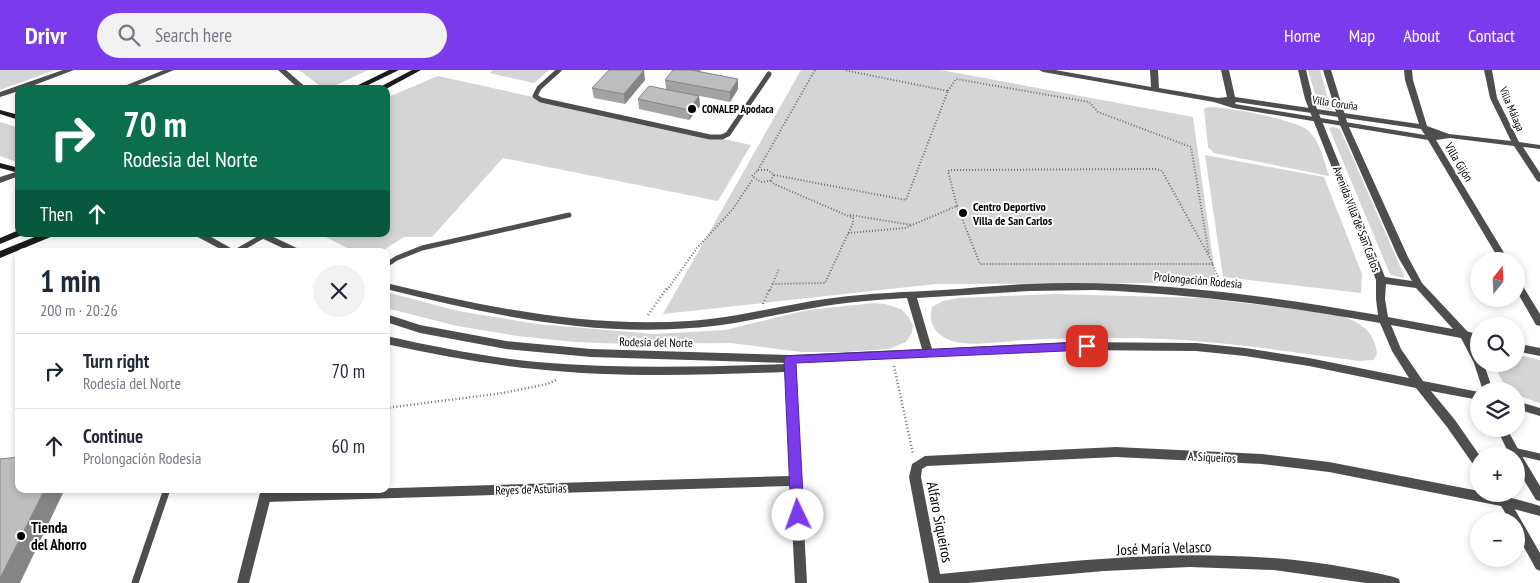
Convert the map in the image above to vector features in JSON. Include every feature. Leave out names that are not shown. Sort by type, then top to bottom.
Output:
[{"type":"main road","points":[[363,85],[395,70]]},
{"type":"main road","points":[[388,85],[417,70]]},
{"type":"main road","points":[[0,112],[15,117]]},
{"type":"main road","points":[[0,165],[15,171]]},
{"type":"main road","points":[[0,241],[15,235]]},
{"type":"main road","points":[[17,248],[43,237]]},
{"type":"main road","points":[[0,255],[15,249]]},
{"type":"street","points":[[28,85],[70,70]]},
{"type":"street","points":[[131,85],[167,70]]},
{"type":"street","points":[[282,70],[299,85]]},
{"type":"street","name":"Villa Coruña","points":[[1043,70],[1080,73],[1155,90],[1315,116],[1424,127],[1450,136],[1540,147]]},
{"type":"street","points":[[1154,70],[1155,90]]},
{"type":"street","points":[[1226,70],[1232,103]]},
{"type":"street","name":"Avenida Villa de San Carlos","points":[[1302,70],[1315,116],[1381,280],[1380,295],[1385,326],[1416,382],[1442,412],[1470,451]]},
{"type":"street","name":"Avenida Villa de San Carlos","points":[[1327,70],[1343,120],[1403,257],[1419,285],[1464,335],[1470,346]]},
{"type":"street","name":"Villa Gijón","points":[[1408,70],[1409,80],[1424,127],[1499,252]]},
{"type":"street","name":"Villa Málaga","points":[[1488,70],[1491,91],[1515,144],[1540,179]]},
{"type":"street","points":[[0,95],[15,90]]},
{"type":"street","name":"Villa Coruña","points":[[1343,120],[1430,138],[1450,136]]},
{"type":"street","points":[[0,180],[15,174]]},
{"type":"street","points":[[205,237],[225,248]]},
{"type":"street","points":[[266,237],[290,248]]},
{"type":"street","points":[[1381,280],[1419,285]]},
{"type":"street","name":"Rodesia del Norte","points":[[390,287],[466,306],[509,314],[582,323],[640,326],[698,324],[757,315],[793,306],[837,300],[911,294]]},
{"type":"street","name":"Prolongación Rodesia","points":[[911,294],[1040,287],[1108,287],[1227,296],[1384,320],[1470,336]]},
{"type":"street","points":[[911,294],[928,353],[1069,346],[1196,347],[1309,362],[1470,394]]},
{"type":"street","points":[[1525,297],[1540,322]]},
{"type":"street","name":"Rodesia del Norte","points":[[390,319],[420,329],[506,345],[591,353],[790,364],[928,353]]},
{"type":"street","points":[[390,341],[497,363],[578,370],[685,372],[790,364],[801,583]]},
{"type":"street","points":[[1525,349],[1540,352]]},
{"type":"street","points":[[1525,408],[1540,412]]},
{"type":"street","name":"A. Siqueiros","points":[[916,467],[925,461],[1116,452],[1262,459],[1329,467],[1470,492]]},
{"type":"street","name":"Alfaro Siqueiros","points":[[916,467],[915,478],[935,581]]},
{"type":"street","points":[[1525,471],[1540,496]]},
{"type":"street","name":"Reyes de Asturias","points":[[390,490],[796,481]]},
{"type":"street","points":[[243,583],[266,493]]},
{"type":"street","name":"A. Siqueiros","points":[[1514,502],[1540,511]]},
{"type":"street","points":[[1525,538],[1540,565]]},
{"type":"street","name":"José María Velasco","points":[[935,581],[1141,563],[1214,562],[1273,564],[1323,570],[1394,583]]},
{"type":"lane","points":[[559,70],[539,88],[535,96],[541,100],[710,137],[722,137],[728,134],[769,74]]},
{"type":"lane","points":[[390,262],[410,252],[483,236],[539,219],[569,215]]},
{"type":"lane","points":[[242,248],[259,237]]},
{"type":"lane","points":[[1525,456],[1540,457]]},
{"type":"lane","points":[[135,583],[165,493]]},
{"type":"path","points":[[640,326],[697,248],[732,210],[753,179],[753,174],[758,170],[815,70]]},
{"type":"path","points":[[844,70],[948,91]]},
{"type":"path","points":[[758,170],[768,170],[774,175],[906,200],[948,91],[956,79],[1090,102],[1098,112],[1191,148],[1210,258]]},
{"type":"path","points":[[1213,264],[980,264],[957,206],[948,171],[1156,169],[1162,171],[1210,258],[1213,264],[1227,296]]},
{"type":"path","points":[[771,181],[774,175]]},
{"type":"path","points":[[753,179],[761,183],[771,181],[774,184],[849,214],[912,225]]},
{"type":"path","points":[[848,233],[905,228],[957,206]]},
{"type":"path","points":[[772,284],[825,283],[854,223],[853,218],[849,214]]},
{"type":"path","points":[[757,315],[779,269]]},
{"type":"path","points":[[892,355],[916,467]]},
{"type":"path","points":[[390,407],[504,393],[547,384],[578,370]]},
{"type":"shaded area","points":[[0,70],[55,70],[0,90]]},
{"type":"shaded area","points":[[299,70],[368,70],[336,85],[319,85]]},
{"type":"shaded area","points":[[493,70],[549,70],[534,83],[489,73]]},
{"type":"shaded area","name":"Centro Deportivo Villa de San Carlos","points":[[801,70],[941,70],[1193,117],[1217,288],[1164,283],[936,284],[663,314]]},
{"type":"shaded area","points":[[1308,70],[1320,70],[1331,110],[1319,107]]},
{"type":"shaded area","points":[[438,76],[751,145],[718,201],[503,158],[432,237],[404,237],[387,248],[347,248],[326,237],[390,237],[390,96]]},
{"type":"shaded area","points":[[1208,107],[1260,114],[1291,122],[1302,127],[1313,135],[1329,176],[1214,153],[1208,147],[1204,109]]},
{"type":"shaded area","points":[[0,122],[15,127],[15,162],[0,156]]},
{"type":"shaded area","points":[[1329,128],[1340,129],[1404,275],[1403,278],[1392,275],[1389,272]]},
{"type":"shaded area","points":[[1205,155],[1324,177],[1362,274],[1361,293],[1223,277]]},
{"type":"shaded area","points":[[390,293],[458,311],[537,324],[654,334],[725,330],[808,310],[874,303],[901,309],[913,325],[912,333],[906,342],[889,349],[845,352],[802,352],[731,343],[624,344],[575,342],[517,336],[457,326],[390,309]]},
{"type":"shaded area","points":[[1054,294],[1203,298],[1336,314],[1364,327],[1373,338],[1377,354],[1373,360],[1359,361],[1219,343],[1133,338],[1051,339],[968,344],[946,339],[937,332],[932,324],[932,307],[943,301],[958,298]]},
{"type":"shaded area","points":[[1525,356],[1540,360],[1540,403],[1525,398],[1525,382],[1504,382],[1498,372],[1525,372]]},
{"type":"building","points":[[609,70],[644,70],[624,94],[592,88]]},
{"type":"building","points":[[673,70],[691,70],[738,79],[730,92],[665,80]]},
{"type":"building","points":[[649,86],[699,96],[689,110],[638,99]]},
{"type":"building","points":[[15,457],[15,493],[43,493],[0,578],[0,459]]},
{"type":"place","name":"CONALEP Apodaca","points":[[692,109]]},
{"type":"place","name":"Centro Deportivo Villa de San Carlos","points":[[963,213]]},
{"type":"place","name":"Tienda del Ahorro","points":[[21,536]]},
{"type":"route","points":[[798,515],[790,359],[1087,346]]}]
